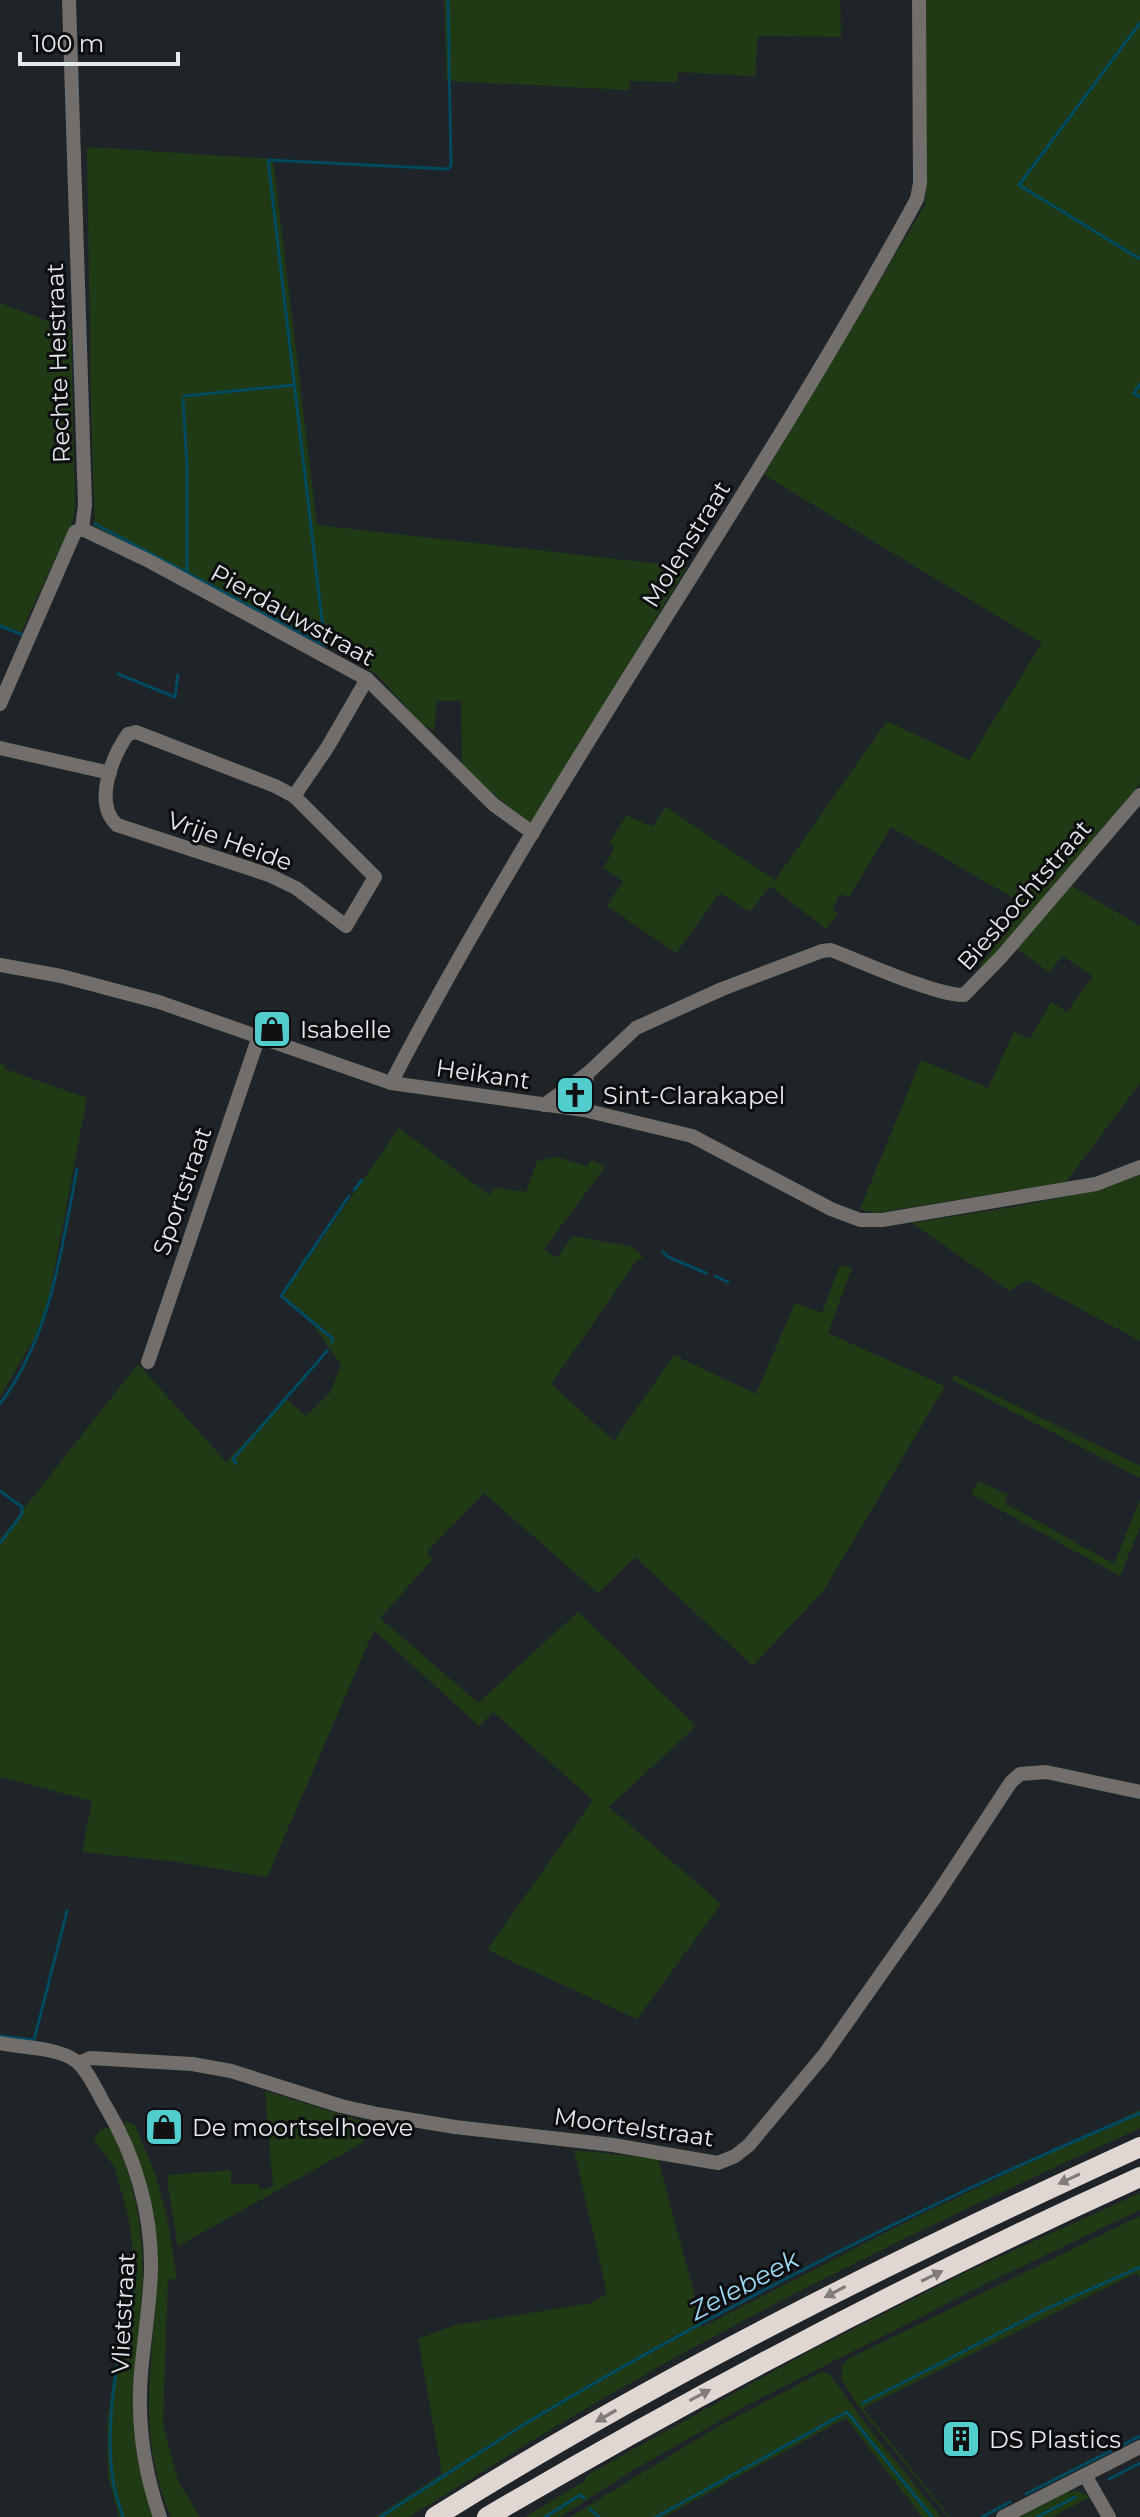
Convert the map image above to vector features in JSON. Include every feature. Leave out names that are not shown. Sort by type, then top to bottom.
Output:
[{"type":"highway","points":[[435,2517],[628,2404],[860,2279],[1140,2147]]},
{"type":"highway","points":[[487,2517],[639,2428],[860,2311],[1140,2177]]},
{"type":"street","name":"Rechte Heistraat","points":[[0,704],[75,532],[82,529],[84,473],[69,0]]},
{"type":"street","name":"Molenstraat","points":[[391,1083],[441,987],[778,437],[917,199],[920,183],[919,0]]},
{"type":"street","name":"Pierdauwstraat","points":[[82,529],[151,562],[367,679],[494,805],[533,833]]},
{"type":"street","points":[[294,796],[315,768],[367,679]]},
{"type":"street","name":"Vrije Heide","points":[[136,732],[294,796],[375,877],[346,926],[296,888],[269,875],[117,825],[108,817],[106,803],[110,773],[118,748],[128,734],[136,732]]},
{"type":"street","points":[[0,748],[110,773]]},
{"type":"street","name":"Biesbochtstraat","points":[[544,1105],[587,1074],[636,1028],[733,984],[822,951],[831,950],[955,996],[964,995],[1002,956],[1140,795]]},
{"type":"street","name":"Heikant","points":[[0,965],[88,982],[173,1006],[391,1083],[584,1110],[692,1136],[831,1209],[860,1220],[897,1218],[1096,1184],[1140,1167]]},
{"type":"street","name":"Sportstraat","points":[[148,1362],[259,1036]]},
{"type":"street","points":[[584,1110],[587,1074]]},
{"type":"street","name":"Moortelstraat","points":[[79,2063],[90,2058],[192,2064],[231,2071],[341,2106],[377,2114],[455,2127],[613,2145],[718,2163],[735,2156],[749,2145],[824,2055],[936,1896],[1011,1782],[1020,1774],[1046,1772],[1140,1792]]},
{"type":"street","points":[[0,2043],[64,2054],[79,2063]]},
{"type":"street","name":"Vlietstraat","points":[[79,2063],[125,2142],[134,2164],[147,2219],[151,2269],[141,2377],[140,2430],[160,2517]]},
{"type":"street","points":[[1003,2517],[1140,2447]]},
{"type":"street","points":[[1085,2475],[1109,2517]]},
{"type":"green space","points":[[444,0],[840,0],[841,37],[758,36],[755,76],[678,72],[677,82],[630,81],[629,90],[447,81]]},
{"type":"green space","points":[[925,0],[1140,0],[1140,783],[1062,880],[1140,926],[1140,1083],[1066,1182],[876,1213],[860,1209],[921,1060],[988,1088],[1014,1032],[1030,1039],[1051,1002],[1067,1012],[1093,976],[1062,956],[1049,972],[1017,949],[993,975],[979,966],[1027,906],[891,827],[849,897],[840,894],[832,910],[838,913],[826,929],[770,886],[750,912],[720,893],[676,953],[607,906],[623,881],[603,868],[615,848],[609,843],[627,815],[652,827],[666,807],[775,880],[887,721],[969,760],[1042,643],[764,475],[925,205]]},
{"type":"green space","points":[[87,147],[273,159],[317,525],[687,567],[533,822],[526,822],[462,766],[461,701],[437,701],[434,731],[422,724],[376,674],[331,647],[95,527]]},
{"type":"green space","points":[[0,303],[71,330],[73,521],[21,632],[0,624]]},
{"type":"green space","points":[[0,1064],[6,1066],[5,1069],[87,1098],[49,1297],[39,1330],[0,1397]]},
{"type":"green space","points":[[399,1128],[489,1195],[495,1188],[526,1192],[537,1161],[557,1157],[587,1166],[591,1160],[605,1167],[544,1249],[557,1258],[573,1236],[633,1247],[643,1257],[635,1263],[551,1384],[614,1441],[674,1355],[756,1394],[795,1303],[822,1313],[840,1265],[852,1268],[828,1333],[945,1386],[824,1590],[753,1666],[635,1557],[598,1593],[484,1493],[427,1552],[433,1559],[380,1618],[478,1703],[578,1612],[696,1726],[609,1807],[721,1904],[637,2019],[487,1950],[593,1800],[493,1712],[479,1726],[374,1630],[267,1877],[178,1862],[82,1852],[92,1801],[0,1777],[0,1539],[138,1364],[226,1462],[285,1398],[306,1416],[330,1393],[341,1365],[313,1324],[281,1298]]},
{"type":"green space","points":[[1140,1175],[1140,1341],[1027,1280],[1010,1291],[912,1223],[1056,1199]]},
{"type":"green space","points":[[954,1375],[1140,1466],[1140,1478],[952,1380]]},
{"type":"green space","points":[[979,1481],[1008,1495],[1005,1503],[1114,1564],[1140,1499],[1140,1527],[1120,1576],[971,1494]]},
{"type":"green space","points":[[265,2091],[363,2121],[364,2142],[178,2246],[167,2181],[169,2175],[231,2170],[231,2184],[258,2184],[260,2190],[273,2186]]},
{"type":"green space","points":[[1140,2110],[1140,2128],[939,2222],[740,2322],[586,2409],[409,2517],[375,2517],[442,2474],[418,2339],[456,2325],[592,2303],[607,2293],[574,2150],[658,2159],[703,2327],[914,2218]]},
{"type":"green space","points":[[126,2121],[135,2125],[155,2174],[166,2213],[177,2278],[168,2280],[163,2423],[178,2481],[200,2517],[171,2517],[159,2485],[153,2454],[149,2391],[157,2258],[123,2127]]},
{"type":"green space","points":[[110,2128],[122,2156],[141,2236],[143,2290],[135,2434],[139,2464],[155,2517],[119,2517],[108,2476],[107,2425],[119,2333],[130,2284],[132,2243],[128,2215],[114,2166],[94,2141],[99,2131]]},
{"type":"green space","points":[[1140,2193],[1140,2210],[993,2280],[753,2402],[633,2470],[560,2517],[525,2517],[583,2482],[589,2474],[814,2349],[966,2272]]},
{"type":"green space","points":[[1140,2216],[1140,2278],[1136,2273],[863,2408],[948,2517],[859,2407],[841,2379],[842,2365],[850,2358]]},
{"type":"green space","points":[[822,2372],[829,2374],[941,2517],[922,2517],[846,2418],[664,2517],[570,2517],[719,2426]]},
{"type":"green space","points":[[1078,2491],[1090,2497],[1052,2517],[1017,2517],[1065,2492]]},
{"type":"waterway","points":[[95,524],[325,646],[268,160],[448,169],[451,166],[448,0]]},
{"type":"waterway","points":[[1140,23],[1019,185],[1140,259]]},
{"type":"waterway","points":[[1140,384],[1134,393],[1140,397]]},
{"type":"waterway","points":[[184,396],[295,385]]},
{"type":"waterway","points":[[183,400],[187,465],[187,572]]},
{"type":"waterway","points":[[0,626],[23,635]]},
{"type":"waterway","points":[[118,674],[175,697],[178,675]]},
{"type":"waterway","points":[[0,1404],[17,1378],[43,1321],[59,1261],[77,1169]]},
{"type":"waterway","points":[[354,1190],[362,1180]]},
{"type":"waterway","points":[[332,1342],[332,1338],[281,1296],[349,1196]]},
{"type":"waterway","points":[[663,1252],[706,1273]]},
{"type":"waterway","points":[[715,1276],[728,1282]]},
{"type":"waterway","points":[[236,1463],[233,1459],[327,1351]]},
{"type":"waterway","points":[[0,1491],[22,1507],[22,1514],[0,1543]]},
{"type":"waterway","points":[[0,2036],[34,2040],[67,1911]]},
{"type":"waterway","name":"Zelebeek","points":[[380,2517],[528,2422],[676,2337],[906,2219],[1140,2113]]},
{"type":"waterway","points":[[863,2403],[1044,2310],[1140,2267]]},
{"type":"waterway","points":[[123,2517],[113,2481],[110,2430],[115,2379],[135,2278],[134,2268]]},
{"type":"waterway","points":[[656,2517],[847,2412],[932,2517]]},
{"type":"waterway","points":[[1026,2494],[1140,2436]]},
{"type":"waterway","points":[[1109,2479],[1140,2463]]},
{"type":"waterway","points":[[545,2517],[580,2495],[584,2498]]},
{"type":"waterway","points":[[1037,2517],[1075,2497]]},
{"type":"waterway","points":[[982,2517],[1010,2502]]},
{"type":"waterway","points":[[590,2509],[599,2517]]},
{"type":"place","name":"Isabelle","points":[[272,1029]]},
{"type":"place","name":"Sint-Clarakapel","points":[[575,1095]]},
{"type":"place","name":"De moortselhoeve","points":[[164,2127]]},
{"type":"place","name":"DS Plastics","points":[[961,2439]]}]
